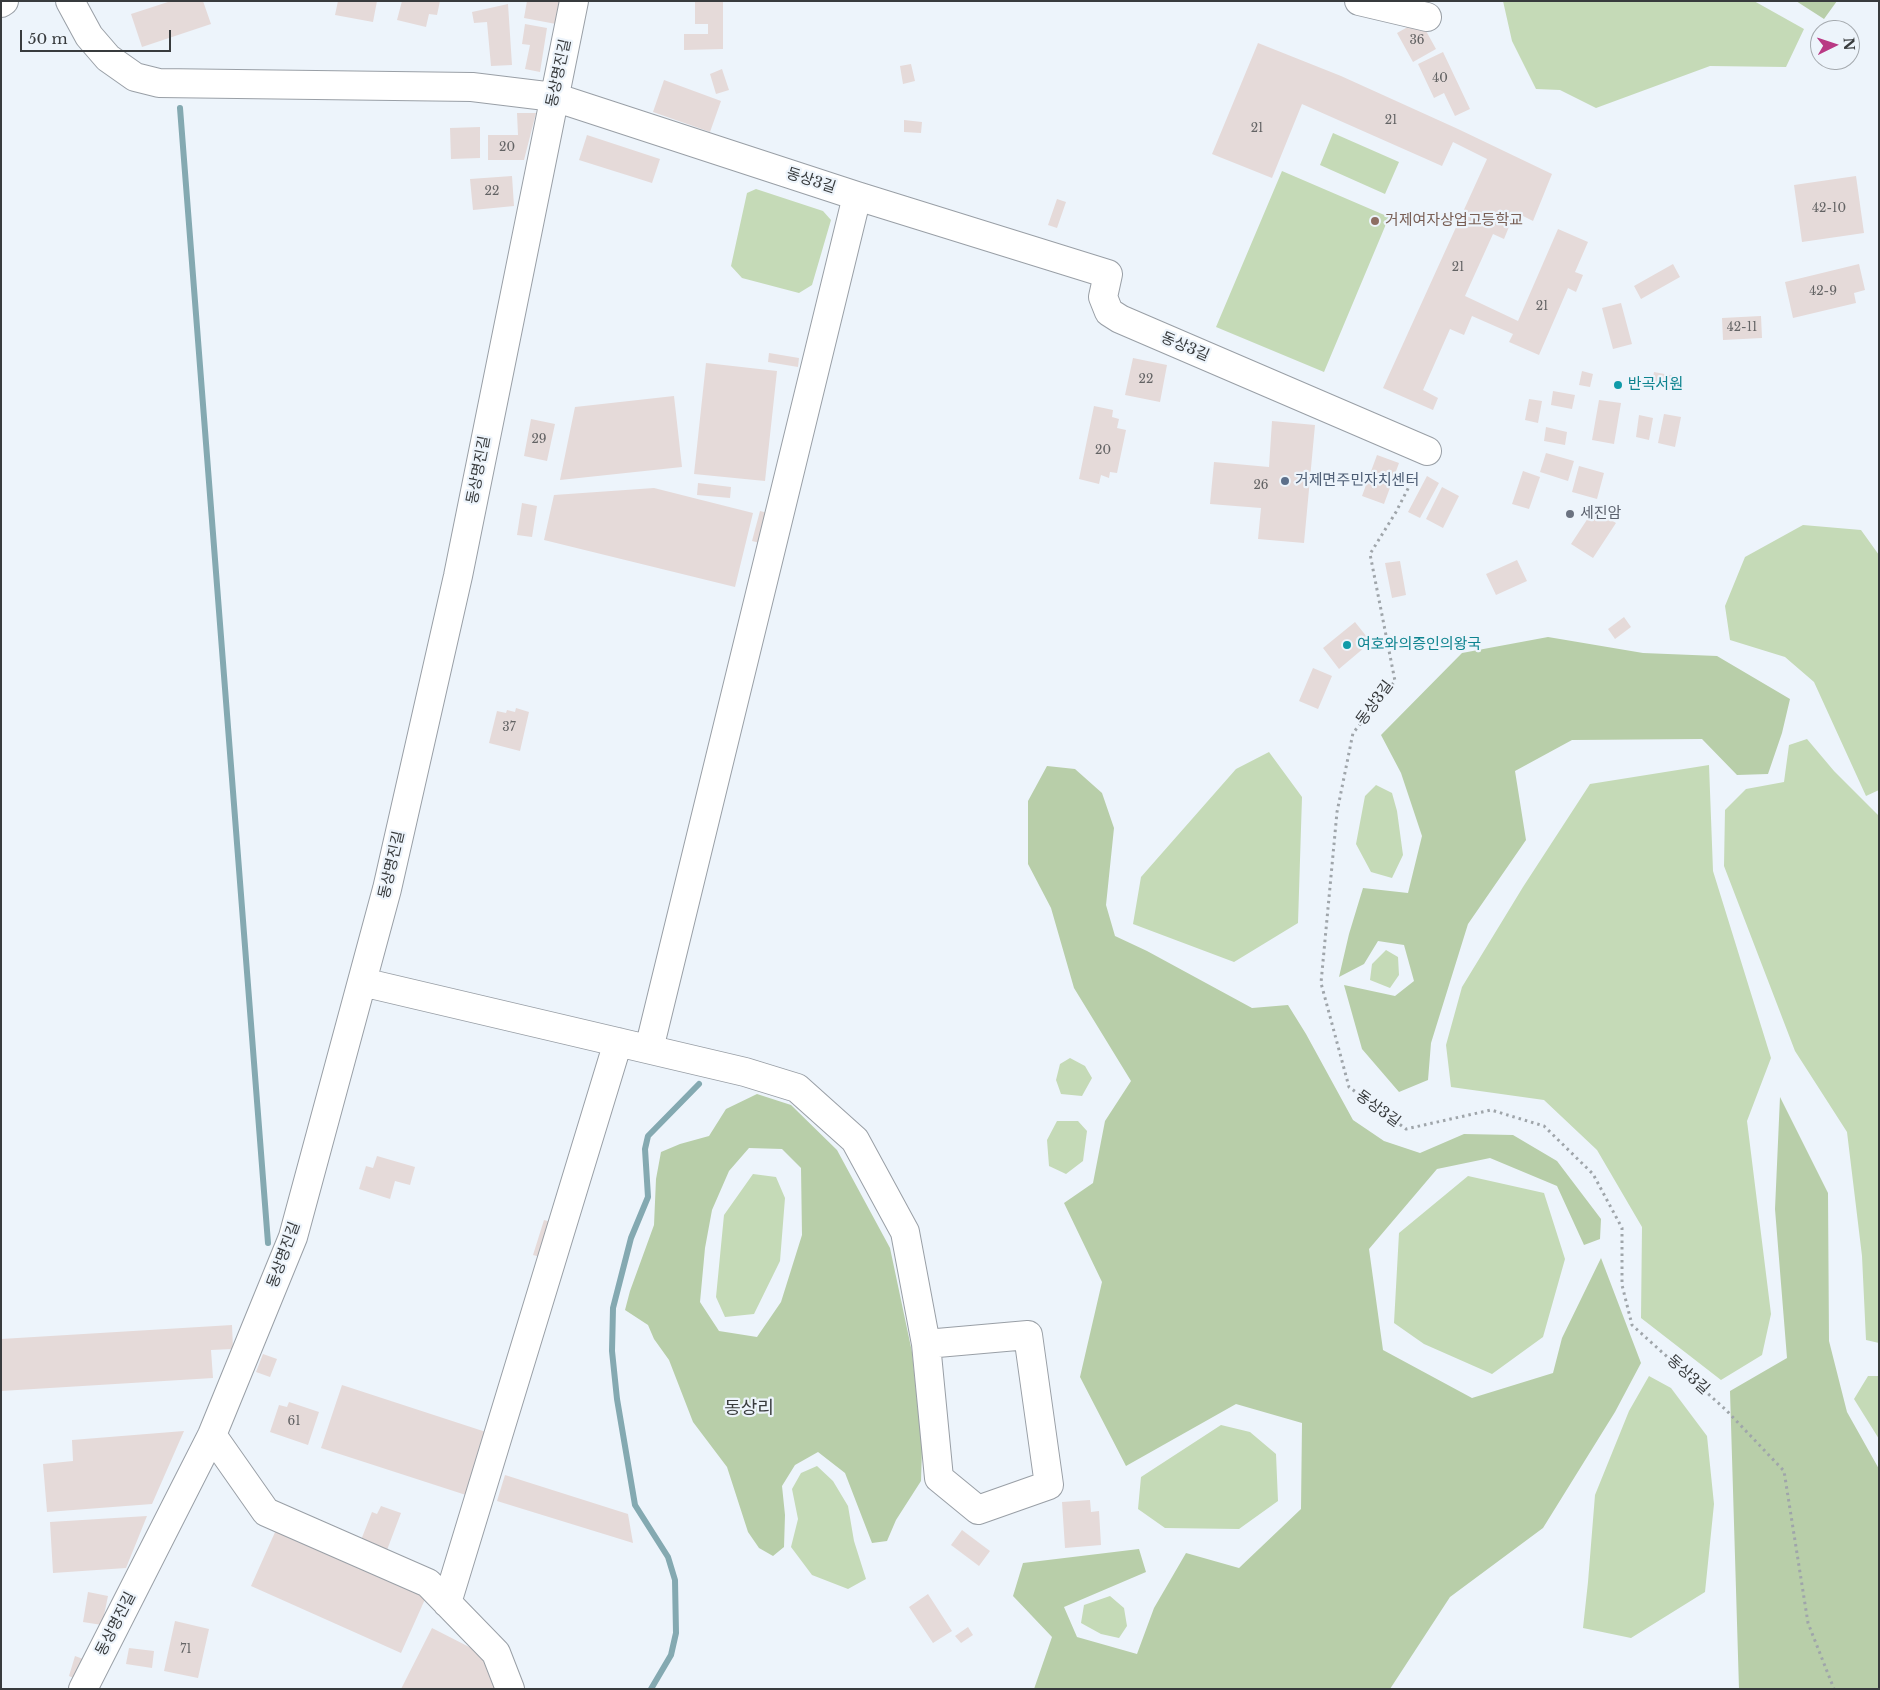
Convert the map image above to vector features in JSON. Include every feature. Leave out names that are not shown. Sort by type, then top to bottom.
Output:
[{"type":"street","name":"동상3길","points":[[70,1],[89,36],[108,58],[135,77],[159,83],[472,87],[554,97],[857,196],[1108,274],[1103,297],[1109,312],[1120,319],[1428,451]]},
{"type":"street","name":"동상명진길","points":[[83,1689],[212,1435],[293,1237],[389,879],[458,576],[574,1]]},
{"type":"street","points":[[1359,1],[1427,17]]},
{"type":"street","points":[[649,1049],[857,196]]},
{"type":"street","points":[[362,982],[745,1072],[797,1088],[855,1140],[905,1232],[926,1344],[939,1478],[978,1510],[1049,1485],[1028,1335],[926,1344]]},
{"type":"street","points":[[447,1603],[618,1042]]},
{"type":"street","points":[[212,1435],[266,1512],[428,1582],[496,1653],[510,1689]]},
{"type":"path","name":"동상3길","points":[[1428,451],[1396,512],[1370,554],[1395,681],[1353,732],[1337,812],[1321,983],[1349,1087],[1406,1129],[1491,1110],[1544,1126],[1593,1174],[1622,1228],[1622,1286],[1632,1325],[1726,1410],[1784,1471],[1808,1624],[1834,1689]]},
{"type":"green space","points":[[1503,1],[1754,1],[1804,29],[1786,67],[1710,66],[1596,108],[1560,90],[1536,89],[1512,41]]},
{"type":"green space","points":[[1796,1],[1837,1],[1824,19]]},
{"type":"green space","points":[[1333,133],[1399,162],[1385,194],[1320,165]]},
{"type":"green space","points":[[1282,171],[1389,217],[1324,372],[1216,327]]},
{"type":"green space","points":[[756,189],[823,211],[831,220],[812,285],[799,293],[742,278],[731,266],[747,193]]},
{"type":"green space","points":[[1803,525],[1861,530],[1879,555],[1879,790],[1866,796],[1814,682],[1785,657],[1730,640],[1725,606],[1745,557]]},
{"type":"green space","points":[[1548,637],[1643,653],[1717,656],[1790,699],[1782,733],[1768,774],[1737,775],[1702,739],[1572,740],[1515,771],[1526,840],[1468,924],[1431,1043],[1428,1080],[1399,1092],[1362,1049],[1344,985],[1395,996],[1414,981],[1404,945],[1378,941],[1364,964],[1339,977],[1349,934],[1363,888],[1408,893],[1422,836],[1401,773],[1381,735],[1462,653]]},
{"type":"green space","points":[[1807,739],[1834,771],[1879,816],[1879,1343],[1866,1340],[1862,1256],[1847,1132],[1795,1051],[1724,866],[1725,810],[1746,789],[1784,782],[1789,745]]},
{"type":"green space","points":[[1269,752],[1302,797],[1298,923],[1234,962],[1133,924],[1141,877],[1236,769]]},
{"type":"green space","points":[[1709,765],[1713,871],[1771,1058],[1747,1121],[1771,1314],[1762,1355],[1721,1380],[1641,1318],[1642,1227],[1597,1150],[1544,1100],[1451,1087],[1446,1045],[1462,987],[1523,887],[1590,784]]},
{"type":"green space","points":[[1047,766],[1075,769],[1102,793],[1114,828],[1106,905],[1115,936],[1147,951],[1252,1008],[1288,1005],[1353,1120],[1384,1141],[1420,1153],[1464,1134],[1513,1135],[1557,1161],[1601,1219],[1600,1239],[1584,1245],[1557,1186],[1490,1158],[1437,1169],[1369,1249],[1383,1350],[1472,1398],[1553,1373],[1562,1338],[1601,1258],[1641,1363],[1615,1412],[1543,1528],[1450,1597],[1390,1689],[1034,1689],[1052,1637],[1013,1596],[1023,1563],[1139,1549],[1146,1572],[1064,1607],[1077,1637],[1137,1654],[1154,1608],[1186,1553],[1239,1568],[1301,1509],[1302,1423],[1236,1404],[1126,1466],[1080,1377],[1102,1282],[1064,1203],[1093,1183],[1105,1121],[1131,1081],[1074,988],[1051,908],[1028,864],[1028,801]]},
{"type":"green space","points":[[1376,785],[1392,793],[1397,811],[1403,855],[1392,878],[1371,872],[1356,844],[1365,796]]},
{"type":"green space","points":[[1386,950],[1398,957],[1399,975],[1390,988],[1370,980],[1372,964]]},
{"type":"green space","points":[[1070,1058],[1085,1066],[1092,1078],[1082,1096],[1061,1094],[1056,1080],[1060,1064]]},
{"type":"green space","points":[[757,1094],[791,1105],[837,1150],[890,1248],[912,1352],[922,1449],[921,1481],[896,1520],[887,1541],[872,1543],[845,1473],[818,1452],[795,1465],[782,1486],[785,1515],[784,1547],[773,1556],[759,1548],[748,1532],[727,1467],[693,1422],[669,1360],[654,1339],[648,1325],[625,1310],[654,1225],[656,1179],[661,1152],[680,1144],[709,1136],[726,1109]],"holes":[[[749,1148],[782,1149],[801,1168],[802,1235],[781,1302],[757,1337],[719,1331],[700,1302],[705,1248],[712,1210],[729,1171]]]},
{"type":"green space","points":[[1780,1097],[1828,1193],[1829,1341],[1847,1412],[1879,1469],[1879,1689],[1739,1689],[1730,1391],[1787,1358],[1775,1209]]},
{"type":"green space","points":[[1057,1121],[1078,1121],[1087,1131],[1083,1161],[1066,1174],[1049,1166],[1047,1140]]},
{"type":"green space","points":[[753,1174],[776,1177],[785,1198],[780,1261],[754,1314],[725,1317],[716,1297],[724,1215]]},
{"type":"green space","points":[[1468,1176],[1544,1193],[1565,1259],[1543,1337],[1492,1374],[1424,1344],[1394,1323],[1399,1233]]},
{"type":"green space","points":[[1649,1376],[1671,1388],[1707,1436],[1714,1504],[1705,1592],[1631,1638],[1583,1628],[1595,1495],[1629,1411]]},
{"type":"green space","points":[[1868,1376],[1879,1376],[1879,1439],[1854,1399]]},
{"type":"green space","points":[[1221,1425],[1250,1432],[1276,1454],[1278,1501],[1239,1529],[1165,1528],[1138,1509],[1141,1477]]},
{"type":"green space","points":[[817,1466],[833,1481],[848,1506],[854,1541],[866,1579],[848,1589],[812,1575],[791,1547],[798,1519],[792,1489],[801,1473]]},
{"type":"green space","points":[[1110,1596],[1124,1608],[1127,1626],[1119,1638],[1101,1634],[1081,1623],[1084,1605]]},
{"type":"building","points":[[171,1],[203,1],[211,24],[142,47],[131,14]]},
{"type":"building","points":[[338,1],[377,1],[373,22],[335,15]]},
{"type":"building","points":[[402,1],[440,1],[437,15],[429,14],[426,27],[397,20]]},
{"type":"building","points":[[527,1],[560,1],[556,24],[524,18]]},
{"type":"building","points":[[695,1],[723,1],[723,49],[684,50],[684,34],[708,34],[708,24],[695,24]]},
{"type":"building","points":[[508,4],[512,65],[491,66],[487,22],[474,23],[472,12]]},
{"type":"building","points":[[1420,20],[1436,49],[1413,62],[1397,33]]},
{"type":"building","points":[[525,24],[547,28],[540,72],[525,69],[530,45],[522,44]]},
{"type":"building","points":[[1258,43],[1341,76],[1552,174],[1533,221],[1515,212],[1504,239],[1493,234],[1465,296],[1518,321],[1558,229],[1588,242],[1575,272],[1583,275],[1576,292],[1568,288],[1539,355],[1509,342],[1513,334],[1472,316],[1464,335],[1450,329],[1423,390],[1438,398],[1433,410],[1383,388],[1487,159],[1453,142],[1442,166],[1302,104],[1272,178],[1212,154]]},
{"type":"building","points":[[1443,52],[1470,109],[1455,116],[1444,93],[1434,98],[1418,64]]},
{"type":"building","points":[[911,64],[915,81],[903,84],[900,66]]},
{"type":"building","points":[[722,69],[729,90],[716,94],[710,74]]},
{"type":"building","points":[[664,80],[721,101],[710,132],[653,112]]},
{"type":"building","points":[[517,113],[536,113],[524,160],[488,160],[488,135],[518,135]]},
{"type":"building","points":[[904,120],[922,122],[921,133],[904,132]]},
{"type":"building","points":[[480,127],[480,158],[451,159],[450,128]]},
{"type":"building","points":[[587,135],[660,159],[652,183],[579,160]]},
{"type":"building","points":[[512,176],[514,206],[473,210],[470,179]]},
{"type":"building","points":[[1856,176],[1864,233],[1802,242],[1794,185]]},
{"type":"building","points":[[1057,199],[1066,202],[1057,228],[1048,225]]},
{"type":"building","points":[[1673,264],[1680,277],[1641,299],[1634,286]]},
{"type":"building","points":[[1859,264],[1865,290],[1854,293],[1856,303],[1793,318],[1785,282]]},
{"type":"building","points":[[1621,303],[1632,344],[1613,349],[1602,308]]},
{"type":"building","points":[[1761,316],[1762,338],[1723,340],[1722,318]]},
{"type":"building","points":[[769,353],[799,358],[798,367],[768,362]]},
{"type":"building","points":[[1133,358],[1167,365],[1160,402],[1125,395]]},
{"type":"building","points":[[706,363],[777,371],[765,481],[694,474]]},
{"type":"building","points":[[1582,371],[1593,374],[1590,387],[1579,385]]},
{"type":"building","points":[[1654,372],[1675,376],[1673,390],[1651,386]]},
{"type":"building","points":[[1553,391],[1575,395],[1572,409],[1551,405]]},
{"type":"building","points":[[674,396],[682,467],[560,480],[575,407]]},
{"type":"building","points":[[1529,399],[1542,401],[1538,423],[1525,420]]},
{"type":"building","points":[[1599,400],[1621,403],[1614,444],[1592,440]]},
{"type":"building","points":[[1094,406],[1113,410],[1112,417],[1119,419],[1117,428],[1126,430],[1117,473],[1110,472],[1109,478],[1101,475],[1099,484],[1079,479]]},
{"type":"building","points":[[1664,414],[1681,417],[1675,447],[1658,443]]},
{"type":"building","points":[[1639,415],[1653,418],[1649,440],[1636,437]]},
{"type":"building","points":[[531,419],[555,424],[547,461],[524,456]]},
{"type":"building","points":[[1272,421],[1315,425],[1304,543],[1258,539],[1261,508],[1210,504],[1214,462],[1269,467]]},
{"type":"building","points":[[1546,427],[1567,432],[1565,445],[1544,441]]},
{"type":"building","points":[[1546,453],[1574,461],[1568,481],[1540,472]]},
{"type":"building","points":[[1377,455],[1399,463],[1384,504],[1362,496]]},
{"type":"building","points":[[1579,466],[1604,473],[1597,499],[1572,492]]},
{"type":"building","points":[[1523,471],[1540,477],[1529,509],[1512,504]]},
{"type":"building","points":[[1427,476],[1439,483],[1420,518],[1408,512]]},
{"type":"building","points":[[698,483],[731,487],[730,498],[697,495]]},
{"type":"building","points":[[1442,487],[1459,496],[1443,528],[1426,519]]},
{"type":"building","points":[[654,488],[753,513],[735,587],[544,540],[554,495]]},
{"type":"building","points":[[522,503],[537,506],[532,537],[517,535]]},
{"type":"building","points":[[1594,509],[1616,523],[1593,558],[1571,544]]},
{"type":"building","points":[[760,511],[768,513],[760,543],[752,541]]},
{"type":"building","points":[[1517,560],[1527,581],[1496,595],[1486,574]]},
{"type":"building","points":[[1400,561],[1406,595],[1392,598],[1385,563]]},
{"type":"building","points":[[1624,617],[1631,627],[1615,639],[1608,629]]},
{"type":"building","name":"여호와의증인의왕국","points":[[1355,622],[1371,642],[1339,669],[1323,648]]},
{"type":"building","points":[[1313,668],[1332,676],[1318,709],[1299,701]]},
{"type":"building","points":[[516,708],[529,712],[520,751],[489,743],[497,711],[506,713],[507,710],[515,712]]},
{"type":"building","points":[[377,1156],[415,1167],[410,1185],[395,1181],[390,1199],[359,1189],[366,1166],[373,1168]]},
{"type":"building","points":[[544,1220],[555,1223],[544,1258],[533,1255]]},
{"type":"building","points":[[232,1325],[233,1349],[211,1350],[213,1378],[1,1391],[1,1339]]},
{"type":"building","points":[[263,1354],[277,1359],[270,1377],[256,1372]]},
{"type":"building","points":[[342,1385],[489,1433],[469,1496],[321,1448]]},
{"type":"building","points":[[289,1402],[319,1412],[308,1445],[270,1432],[279,1405],[287,1407]]},
{"type":"building","points":[[184,1431],[152,1504],[47,1512],[43,1464],[73,1461],[72,1440]]},
{"type":"building","points":[[505,1475],[628,1514],[633,1543],[497,1501]]},
{"type":"building","points":[[1090,1500],[1091,1512],[1099,1511],[1101,1545],[1065,1548],[1062,1502]]},
{"type":"building","points":[[381,1506],[401,1513],[387,1550],[361,1540],[372,1512],[377,1514]]},
{"type":"building","points":[[147,1516],[126,1568],[53,1573],[50,1522]]},
{"type":"building","points":[[276,1530],[426,1597],[401,1653],[251,1586]]},
{"type":"building","points":[[962,1530],[990,1551],[979,1566],[951,1545]]},
{"type":"building","points":[[88,1592],[108,1596],[102,1625],[83,1622]]},
{"type":"building","points":[[928,1594],[952,1631],[933,1643],[909,1607]]},
{"type":"building","points":[[175,1621],[209,1629],[198,1678],[164,1671]]},
{"type":"building","points":[[968,1627],[973,1635],[961,1643],[955,1636]]},
{"type":"building","points":[[432,1628],[483,1654],[496,1689],[401,1689]]},
{"type":"building","points":[[129,1648],[154,1651],[152,1668],[126,1664]]},
{"type":"building","points":[[75,1656],[83,1659],[76,1679],[69,1676]]},
{"type":"waterway","points":[[180,108],[268,1243]]},
{"type":"waterway","points":[[651,1689],[671,1655],[676,1633],[675,1580],[668,1557],[635,1505],[617,1399],[612,1351],[613,1308],[631,1238],[648,1197],[645,1149],[648,1136],[699,1084]]},
{"type":"place","name":"거제여자상업고등학교","points":[[1375,221]]},
{"type":"place","name":"반곡서원","points":[[1618,385]]},
{"type":"place","name":"거제면주민자치센터","points":[[1285,481]]},
{"type":"place","name":"세진암","points":[[1570,514]]},
{"type":"place","name":"여호와의증인의왕국","points":[[1347,645]]},
{"type":"district","name":"동상리","points":[[749,1409]]}]
